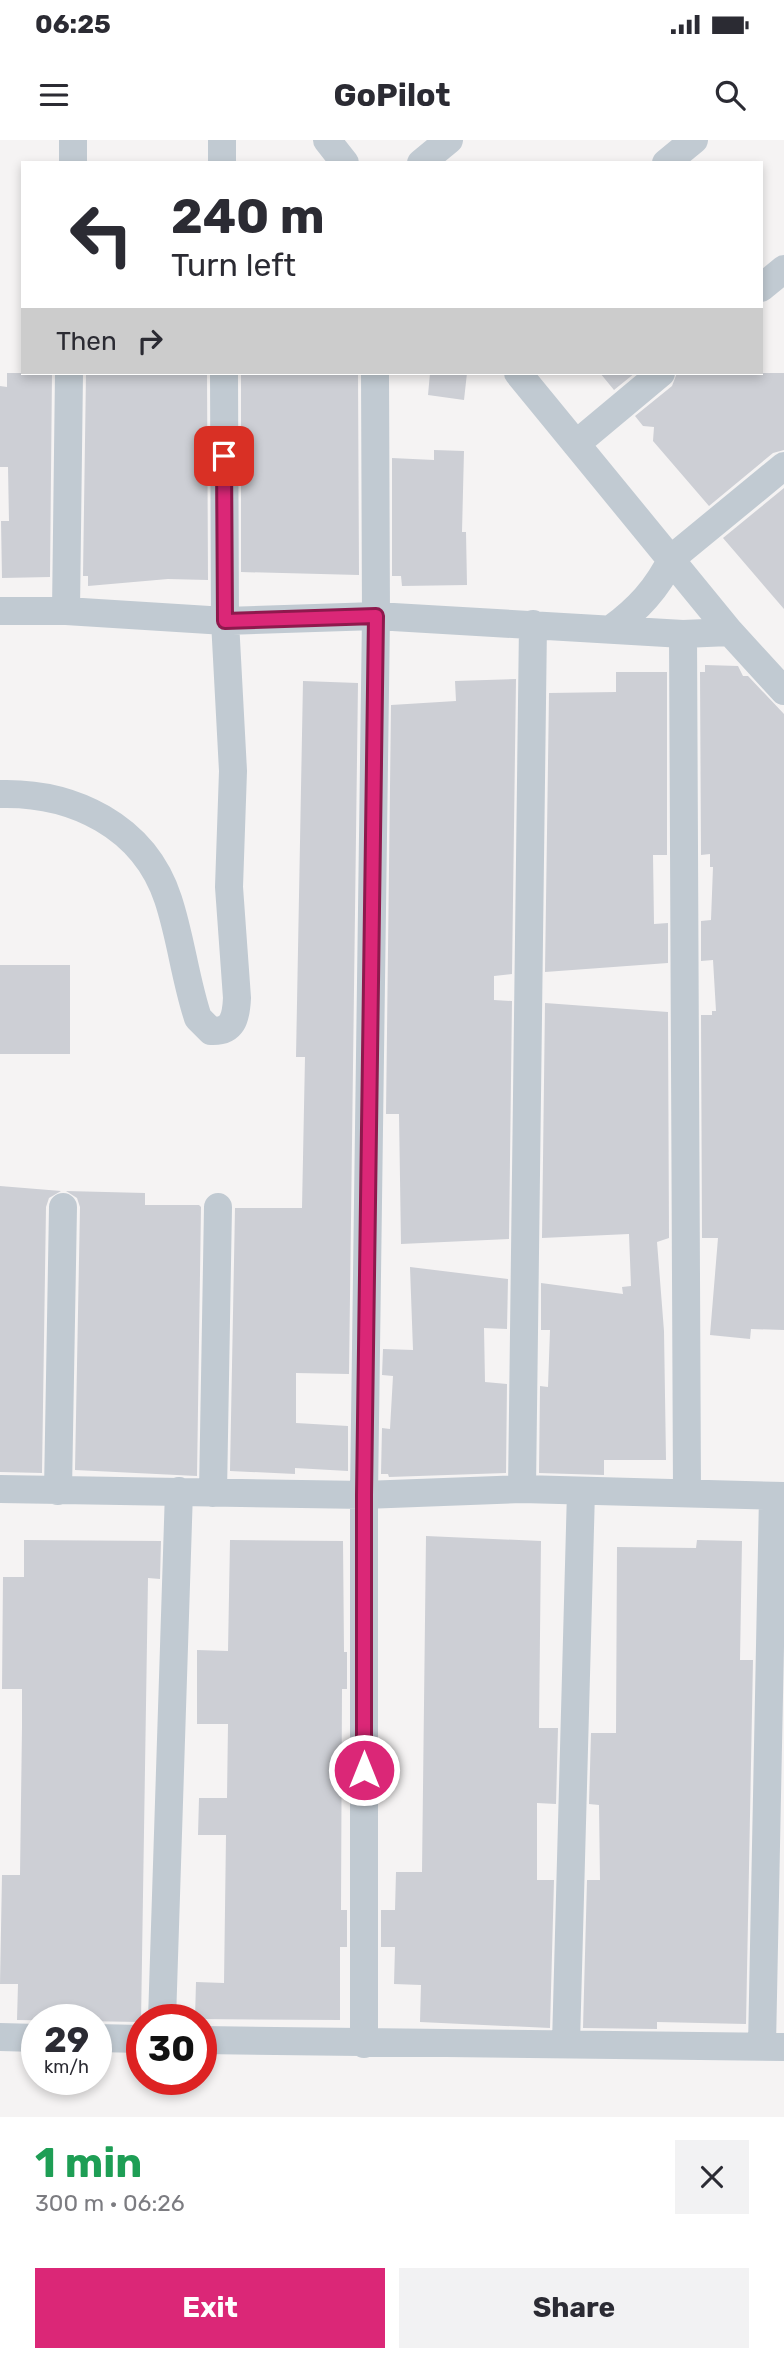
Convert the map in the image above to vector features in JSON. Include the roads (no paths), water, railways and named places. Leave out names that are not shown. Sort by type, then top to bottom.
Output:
[{"type":"street","points":[[73,140],[73,161]]},
{"type":"street","points":[[222,140],[222,161]]},
{"type":"street","points":[[327,140],[343,161]]},
{"type":"street","points":[[423,161],[449,140]]},
{"type":"street","points":[[668,161],[694,140]]},
{"type":"street","points":[[763,286],[784,269]]},
{"type":"street","points":[[66,611],[69,375]]},
{"type":"street","points":[[0,794],[32,793],[71,803],[107,820],[135,841],[155,868],[169,899],[198,1018],[211,1031],[223,1032],[232,1026],[237,998],[229,887],[233,771],[225,621],[224,375]]},
{"type":"street","points":[[364,2044],[364,1495],[376,616],[375,375]]},
{"type":"street","points":[[520,375],[730,632],[780,680]]},
{"type":"street","points":[[576,444],[659,375]]},
{"type":"street","points":[[611,629],[649,596],[662,580],[672,558],[784,466]]},
{"type":"street","points":[[0,611],[66,611],[225,621],[376,616],[682,634],[730,632]]},
{"type":"street","points":[[522,1489],[533,624]]},
{"type":"street","points":[[682,634],[687,1492]]},
{"type":"street","points":[[214,1493],[218,1206]]},
{"type":"street","points":[[58,1491],[63,1207]]},
{"type":"street","points":[[0,1489],[364,1495],[522,1489],[778,1496],[773,2046],[364,2044],[217,2040]]},
{"type":"street","points":[[163,2004],[179,1491]]},
{"type":"street","points":[[566,2044],[581,1491]]},
{"type":"street","points":[[0,2037],[21,2038]]}]
